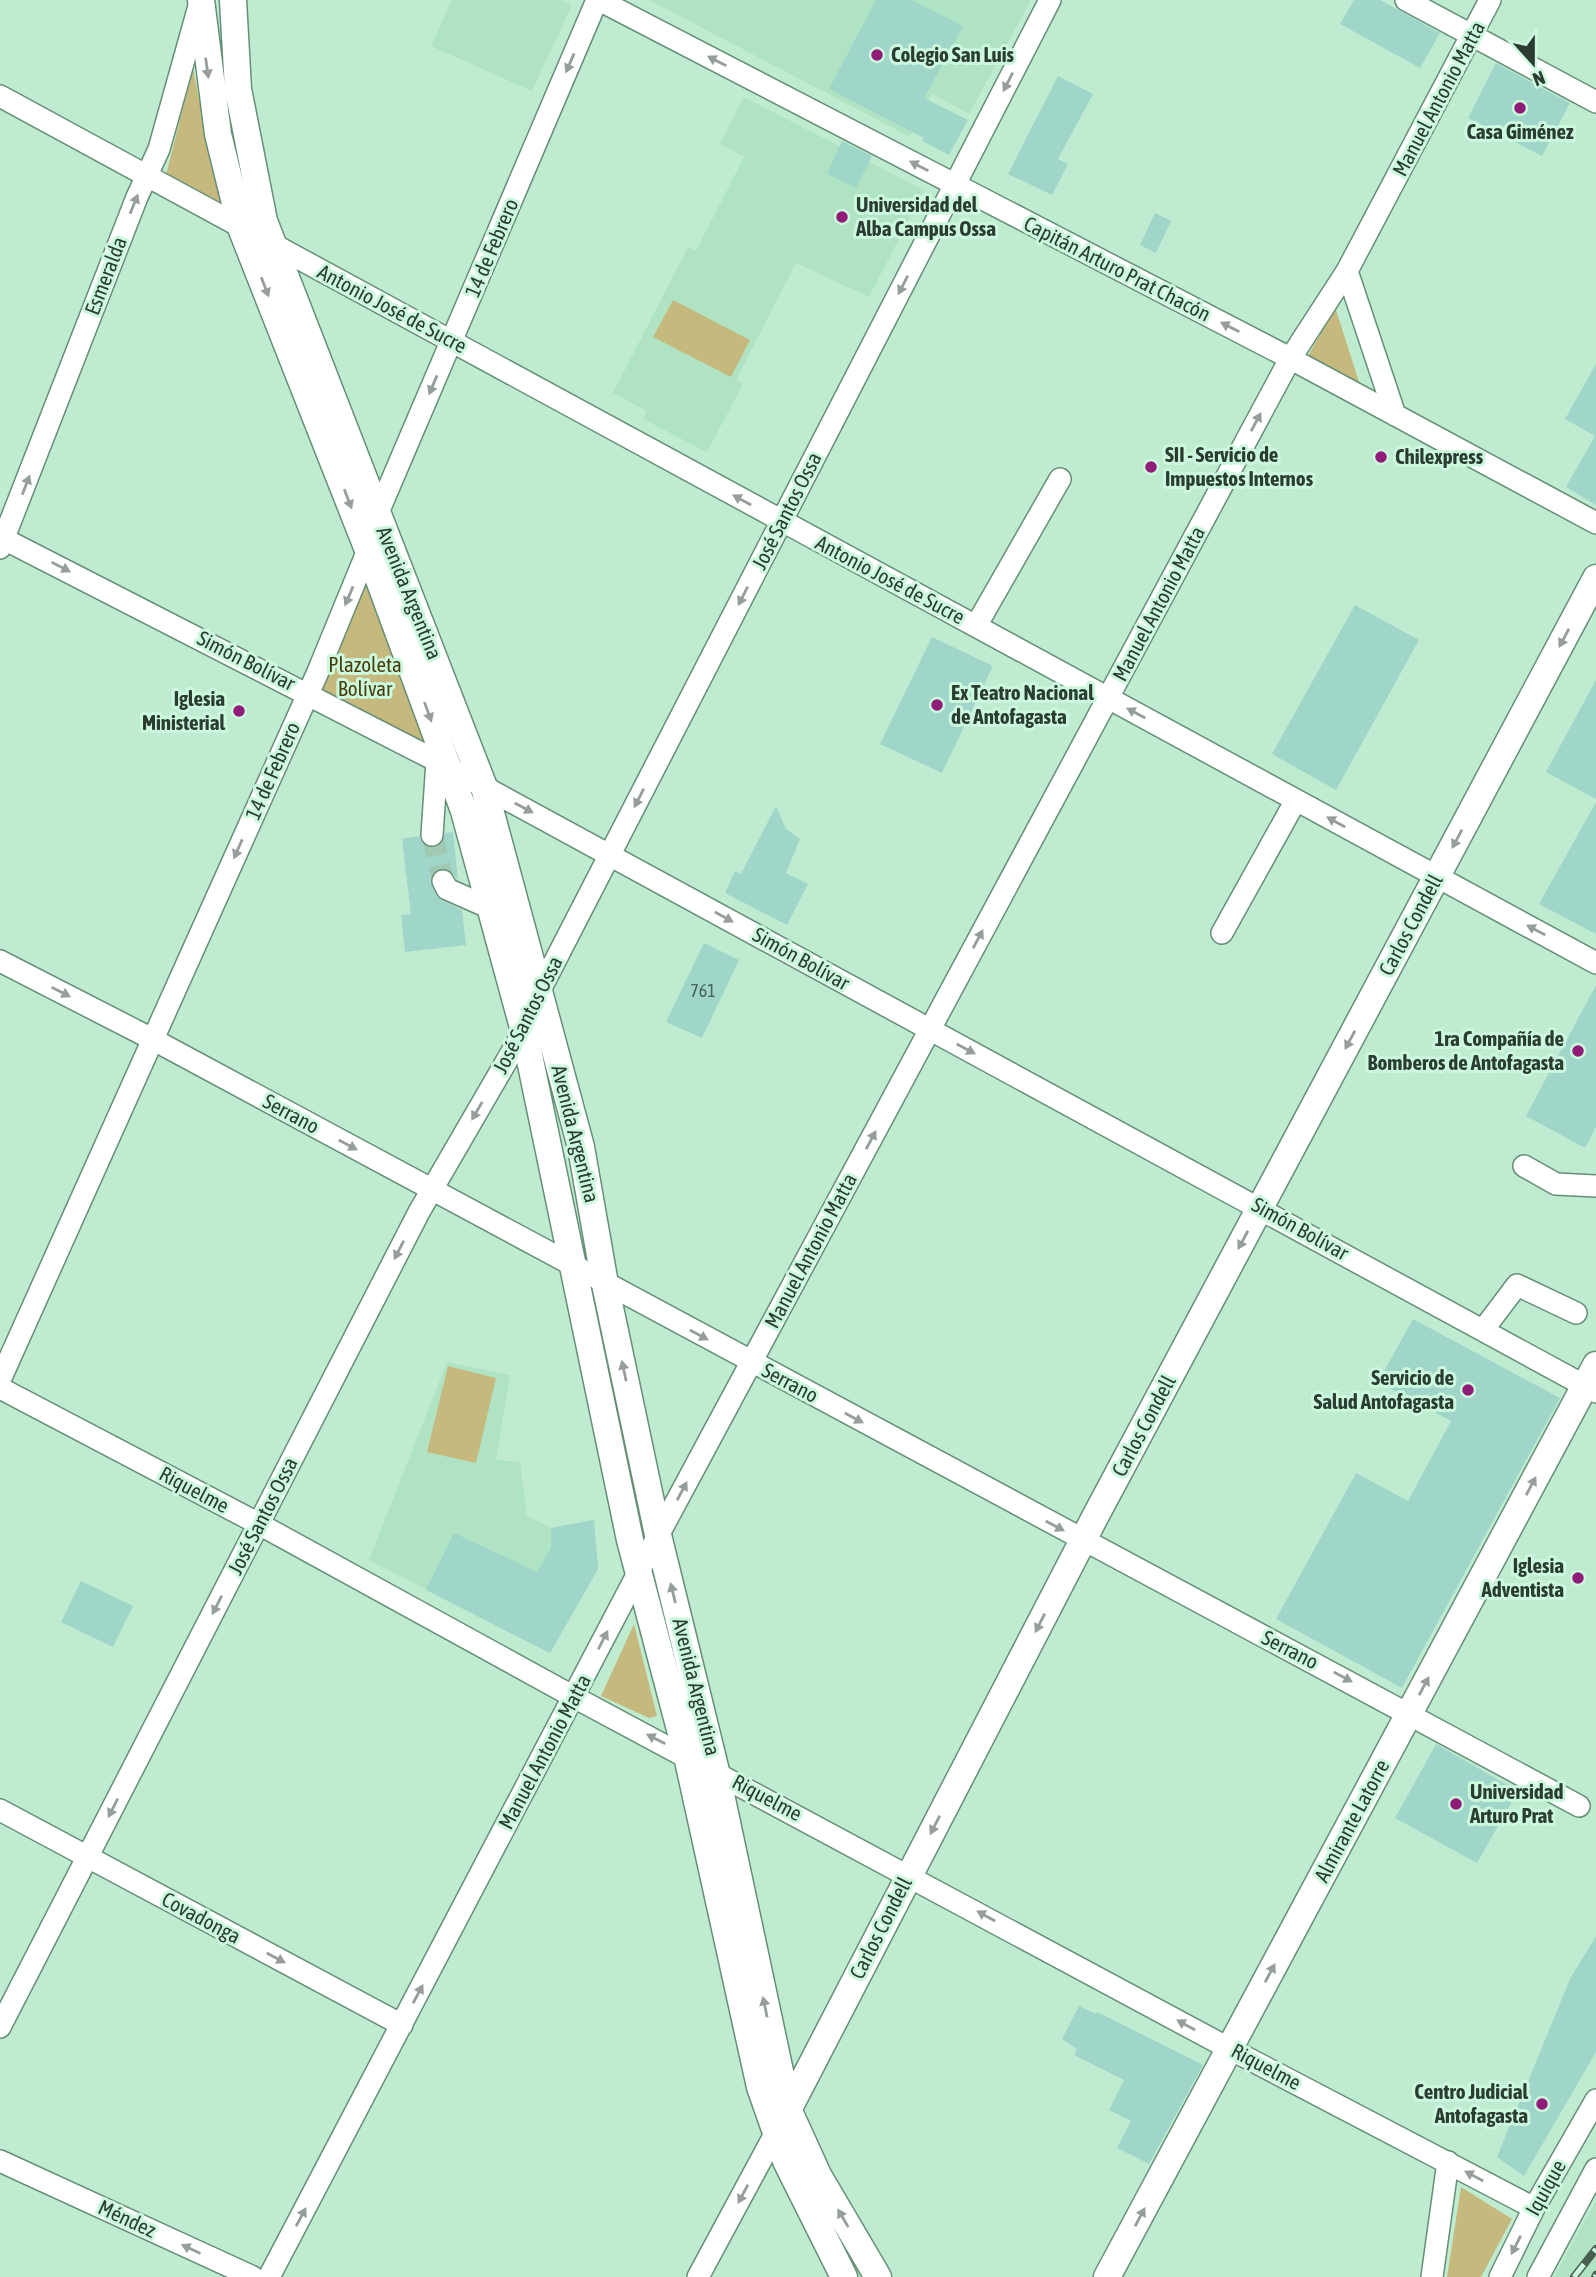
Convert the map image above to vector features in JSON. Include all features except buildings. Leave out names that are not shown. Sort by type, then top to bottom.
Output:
[{"type":"main road","name":"Avenida Argentina","points":[[201,0],[214,113],[241,228],[368,550],[490,908],[524,1031],[638,1573],[687,1756],[760,2087],[775,2134],[807,2208],[844,2277]]},
{"type":"main road","name":"Avenida Argentina","points":[[233,0],[242,115],[264,221],[484,787],[581,1147],[605,1284],[658,1535],[716,1771],[788,2109],[818,2175],[878,2277]]},
{"type":"main road","name":"Carlos Condell","points":[[775,2134],[1082,1541],[1596,578]]},
{"type":"main road","name":"Almirante Latorre","points":[[1107,2277],[1409,1714],[1592,1381]]},
{"type":"street","name":"Esmeralda","points":[[1,542],[137,197],[159,149],[201,0]]},
{"type":"street","name":"Capitán Arturo Prat Chacón","points":[[598,0],[1290,359],[1596,523]]},
{"type":"street","name":"14 de Febrero","points":[[0,1380],[308,692],[368,550],[377,515],[598,0]]},
{"type":"street","name":"José Santos Ossa","points":[[0,2027],[430,1190],[524,1031],[538,994],[1050,0]]},
{"type":"street","points":[[1406,0],[1596,102]]},
{"type":"street","name":"Manuel Antonio Matta","points":[[269,2277],[658,1535],[1290,359],[1347,271],[1490,0]]},
{"type":"street","name":"Antonio José de Sucre","points":[[0,96],[1596,963]]},
{"type":"street","points":[[1347,271],[1395,415]]},
{"type":"street","points":[[976,626],[1060,479]]},
{"type":"street","name":"Simón Bolívar","points":[[1,542],[308,692],[1483,1330],[1592,1381]]},
{"type":"street","points":[[432,835],[443,764]]},
{"type":"street","points":[[1222,933],[1296,800]]},
{"type":"street","points":[[443,881],[447,889],[490,908]]},
{"type":"street","name":"Serrano","points":[[0,961],[154,1040],[1579,1806]]},
{"type":"street","points":[[1524,1166],[1556,1184],[1596,1186]]},
{"type":"street","points":[[1483,1330],[1517,1285],[1576,1313]]},
{"type":"street","name":"Riquelme","points":[[0,1388],[259,1524],[574,1697],[909,1874],[1230,2049],[1534,2208]]},
{"type":"street","name":"Covadonga","points":[[0,1810],[402,2025]]},
{"type":"street","name":"Iquique","points":[[1500,2277],[1534,2208],[1596,2100]]},
{"type":"street","name":"Carlos Condell","points":[[698,2277],[775,2134]]},
{"type":"street","name":"Méndez","points":[[0,2161],[253,2277]]},
{"type":"street","points":[[1432,2277],[1448,2162]]},
{"type":"street","name":"Iquique","points":[[1538,2277],[1596,2169]]},
{"type":"shaded area","points":[[452,0],[561,0],[572,5],[532,91],[431,46]]},
{"type":"shaded area","name":"Colegio San Luis","points":[[649,0],[1031,0],[969,114],[932,94],[910,137]]},
{"type":"shaded area","points":[[744,97],[924,190],[869,297],[796,263],[736,380],[743,384],[707,452],[643,419],[647,411],[613,393],[688,247],[696,251],[744,157],[720,144]]},
{"type":"shaded area","points":[[447,1362],[510,1375],[496,1460],[520,1462],[527,1516],[551,1528],[594,1520],[598,1569],[550,1653],[369,1560]]},
{"type":"shaded area","points":[[1596,2200],[1596,2277],[1554,2277]]},
{"type":"green space","points":[[193,68],[207,141],[228,206],[166,175]]},
{"type":"green space","points":[[673,300],[750,340],[731,377],[653,337]]},
{"type":"green space","points":[[1335,307],[1360,385],[1307,358]]},
{"type":"green space","name":"Plazoleta Bolívar","points":[[368,550],[449,768],[308,692]]},
{"type":"green space","points":[[448,1366],[496,1378],[476,1463],[427,1452]]},
{"type":"green space","points":[[634,1624],[657,1716],[649,1718],[601,1696]]},
{"type":"green space","points":[[1461,2187],[1512,2219],[1481,2277],[1447,2277]]},
{"type":"tunnel","points":[[432,835],[443,881]]},
{"type":"railway","points":[[1574,2277],[1596,2249]]},
{"type":"place","name":"Colegio San Luis","points":[[877,55]]},
{"type":"place","name":"Casa Giménez","points":[[1520,108]]},
{"type":"place","name":"Universidad del Alba Campus Ossa","points":[[842,217]]},
{"type":"place","name":"Chilexpress","points":[[1381,457]]},
{"type":"place","name":"SII - Servicio de Impuestos Internos","points":[[1151,467]]},
{"type":"place","name":"Ex Teatro Nacional de Antofagasta","points":[[937,705]]},
{"type":"place","name":"Iglesia Ministerial","points":[[239,711]]},
{"type":"place","name":"1ra Compañía de Bomberos de Antofagasta","points":[[1578,1051]]},
{"type":"place","name":"Servicio de Salud Antofagasta","points":[[1468,1390]]},
{"type":"place","name":"Iglesia Adventista","points":[[1578,1578]]},
{"type":"place","name":"Universidad Arturo Prat","points":[[1456,1804]]},
{"type":"place","name":"Centro Judicial Antofagasta","points":[[1542,2104]]}]
